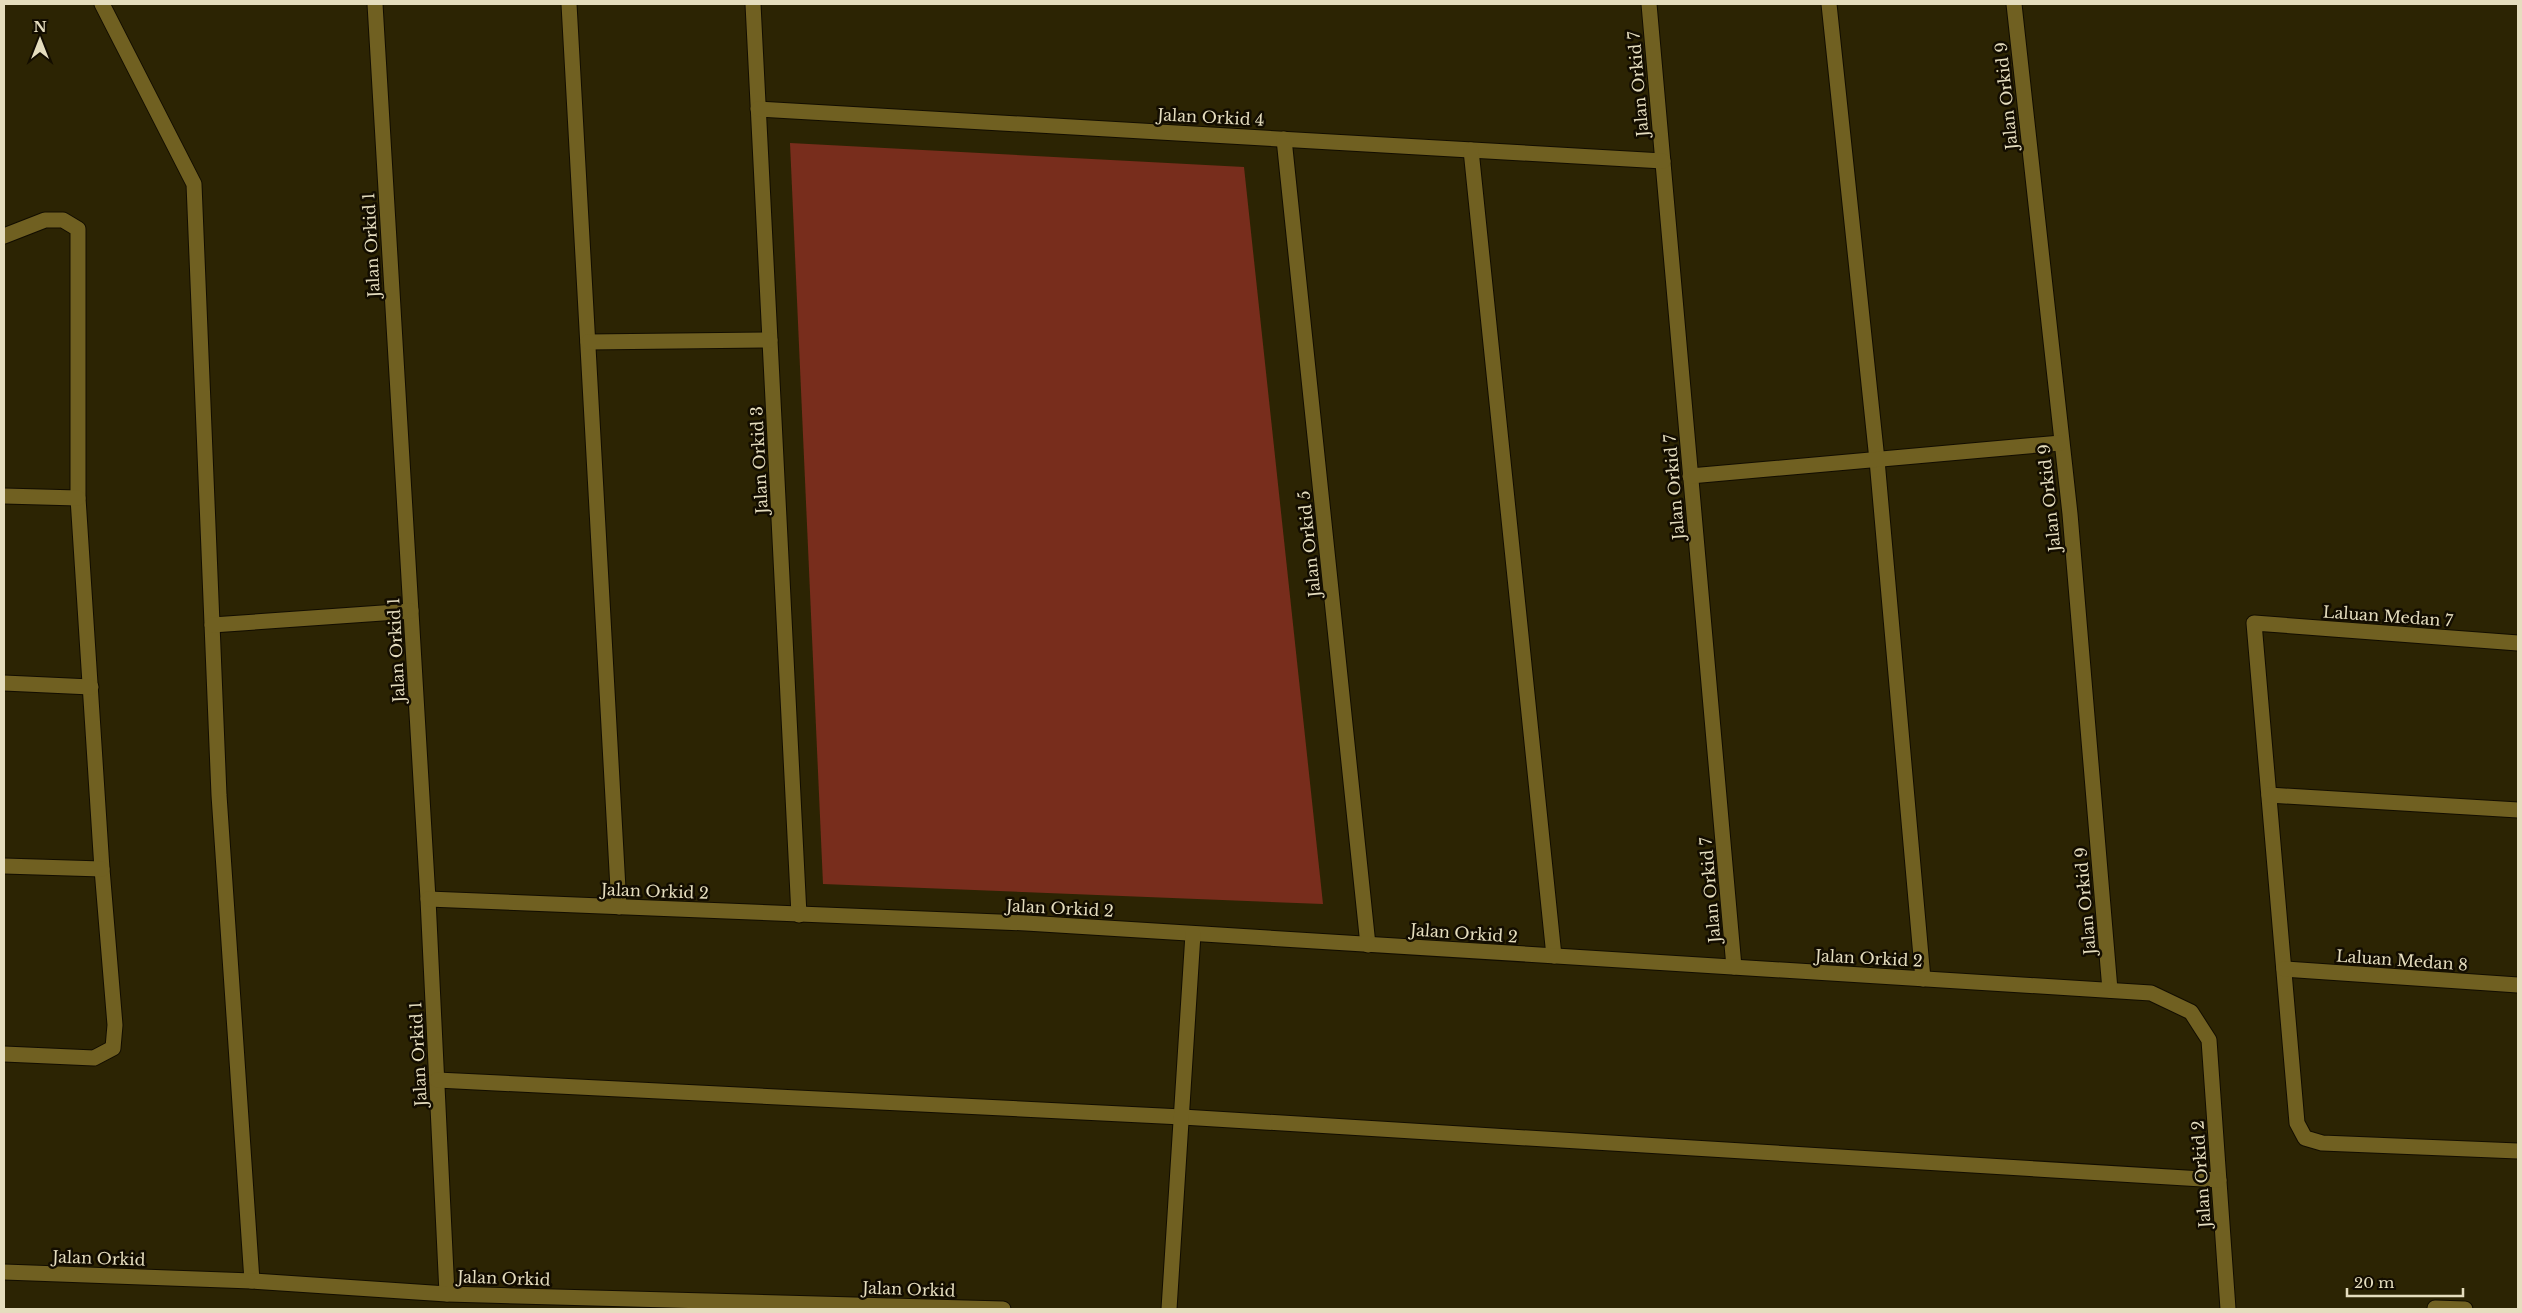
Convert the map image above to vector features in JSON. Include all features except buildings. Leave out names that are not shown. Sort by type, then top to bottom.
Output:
[{"type":"street","points":[[102,4],[194,184],[219,795],[252,1281]]},
{"type":"street","name":"Jalan Orkid 1","points":[[375,4],[428,899],[447,1294]]},
{"type":"street","points":[[569,4],[619,907]]},
{"type":"street","name":"Jalan Orkid 3","points":[[753,4],[799,914]]},
{"type":"street","name":"Jalan Orkid 7","points":[[1649,4],[1734,967]]},
{"type":"street","points":[[1829,4],[1877,460],[1923,979]]},
{"type":"street","name":"Jalan Orkid 9","points":[[2014,4],[2070,514],[2110,990]]},
{"type":"street","name":"Jalan Orkid 4","points":[[758,109],[1663,160]]},
{"type":"street","name":"Jalan Orkid 5","points":[[1284,139],[1368,945]]},
{"type":"street","points":[[1471,150],[1554,956]]},
{"type":"street","points":[[4,236],[45,220],[63,220],[78,229],[78,498],[102,869],[115,1025],[112,1048],[94,1058],[4,1054]]},
{"type":"street","points":[[588,342],[770,340]]},
{"type":"street","points":[[1690,476],[2061,443]]},
{"type":"street","points":[[4,496],[78,498]]},
{"type":"street","points":[[212,625],[411,611]]},
{"type":"street","name":"Laluan Medan 7","points":[[2269,795],[2254,623],[2518,643]]},
{"type":"street","points":[[4,683],[91,687]]},
{"type":"street","points":[[2518,810],[2269,795],[2297,1123],[2305,1138],[2322,1143],[2518,1151]]},
{"type":"street","points":[[4,866],[102,869]]},
{"type":"street","name":"Jalan Orkid 2","points":[[428,899],[1026,924],[2151,993],[2191,1012],[2209,1040],[2228,1309]]},
{"type":"street","points":[[1169,1309],[1193,934]]},
{"type":"street","name":"Laluan Medan 8","points":[[2284,969],[2518,985]]},
{"type":"street","points":[[437,1080],[1182,1117],[2219,1180]]},
{"type":"street","name":"Jalan Orkid","points":[[4,1272],[252,1281],[447,1294],[995,1309]]},
{"type":"street","points":[[2435,1308],[2465,1309]]},
{"type":"shaded area","points":[[790,143],[1244,167],[1323,904],[823,884]]}]
